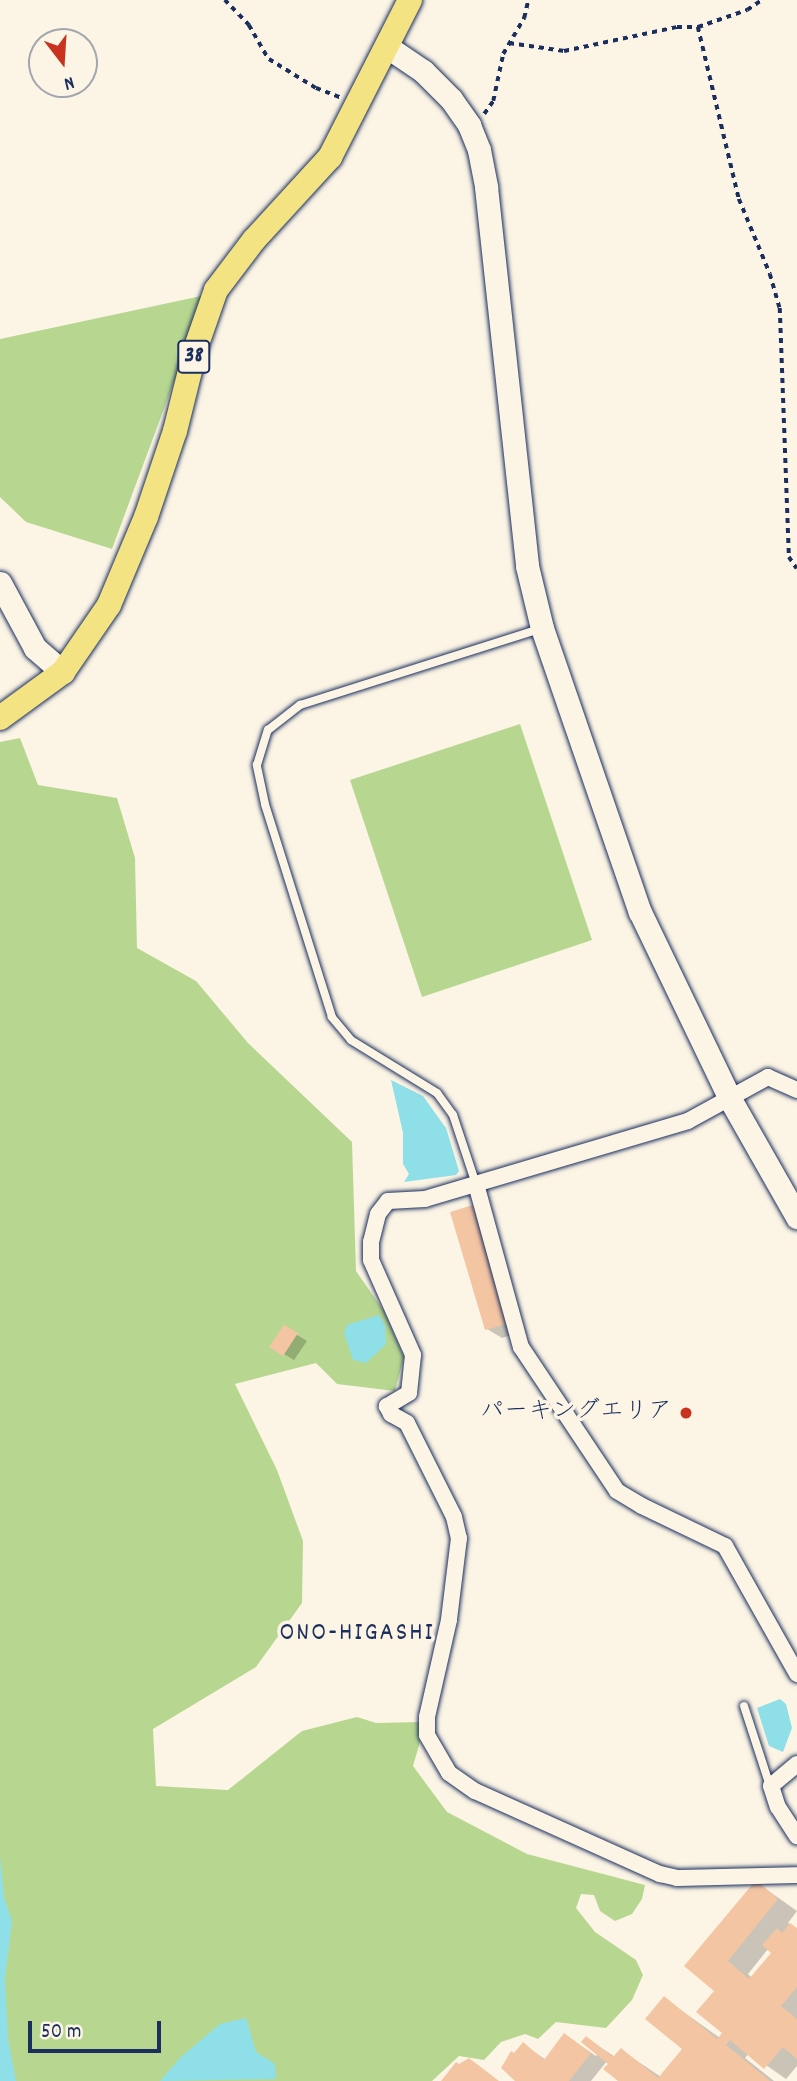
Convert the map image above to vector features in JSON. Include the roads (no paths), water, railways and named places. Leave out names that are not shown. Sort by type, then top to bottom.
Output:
[{"type":"main road","name":"38","points":[[0,718],[63,672],[109,605],[146,517],[175,431],[196,347],[216,290],[254,240],[330,157],[410,0]]},
{"type":"street","points":[[386,46],[424,71],[451,99],[469,125],[479,150],[486,187],[527,566],[542,628],[640,912],[730,1099],[797,1217]]},
{"type":"street","points":[[0,583],[35,648],[63,672]]},
{"type":"street","points":[[797,1090],[768,1077],[688,1121],[425,1199],[388,1201],[378,1214],[371,1242],[372,1259],[413,1355],[409,1393],[387,1406],[391,1413],[407,1423],[454,1517],[459,1538],[449,1620],[427,1717],[427,1735],[449,1773],[475,1791],[660,1874],[677,1878],[797,1875]]},
{"type":"street","points":[[476,1184],[522,1347],[617,1491],[725,1546],[797,1674]]},
{"type":"street","points":[[797,1764],[771,1786],[778,1807],[797,1836]]},
{"type":"lane","points":[[476,1184],[453,1115],[436,1093],[351,1040],[332,1017],[265,804],[257,765],[268,730],[300,705],[542,628]]},
{"type":"lane","points":[[744,1706],[771,1786]]},
{"type":"water","points":[[391,1080],[423,1096],[446,1128],[459,1171],[456,1175],[404,1182],[409,1174],[403,1164],[403,1133]]},
{"type":"water","points":[[379,1315],[385,1325],[386,1344],[366,1363],[353,1360],[344,1333],[347,1325]]},
{"type":"water","points":[[780,1699],[786,1704],[792,1728],[783,1752],[769,1746],[757,1708]]},
{"type":"water","points":[[0,1855],[4,1897],[12,1921],[5,1978],[8,2039],[16,2081],[0,2081]]},
{"type":"water","points":[[246,2018],[256,2052],[275,2064],[276,2079],[160,2081],[180,2058],[220,2024]]},
{"type":"place","name":"パーキングエリア","points":[[686,1413]]},
{"type":"district","name":"ONO-HIGASHI","points":[[357,1634]]}]
